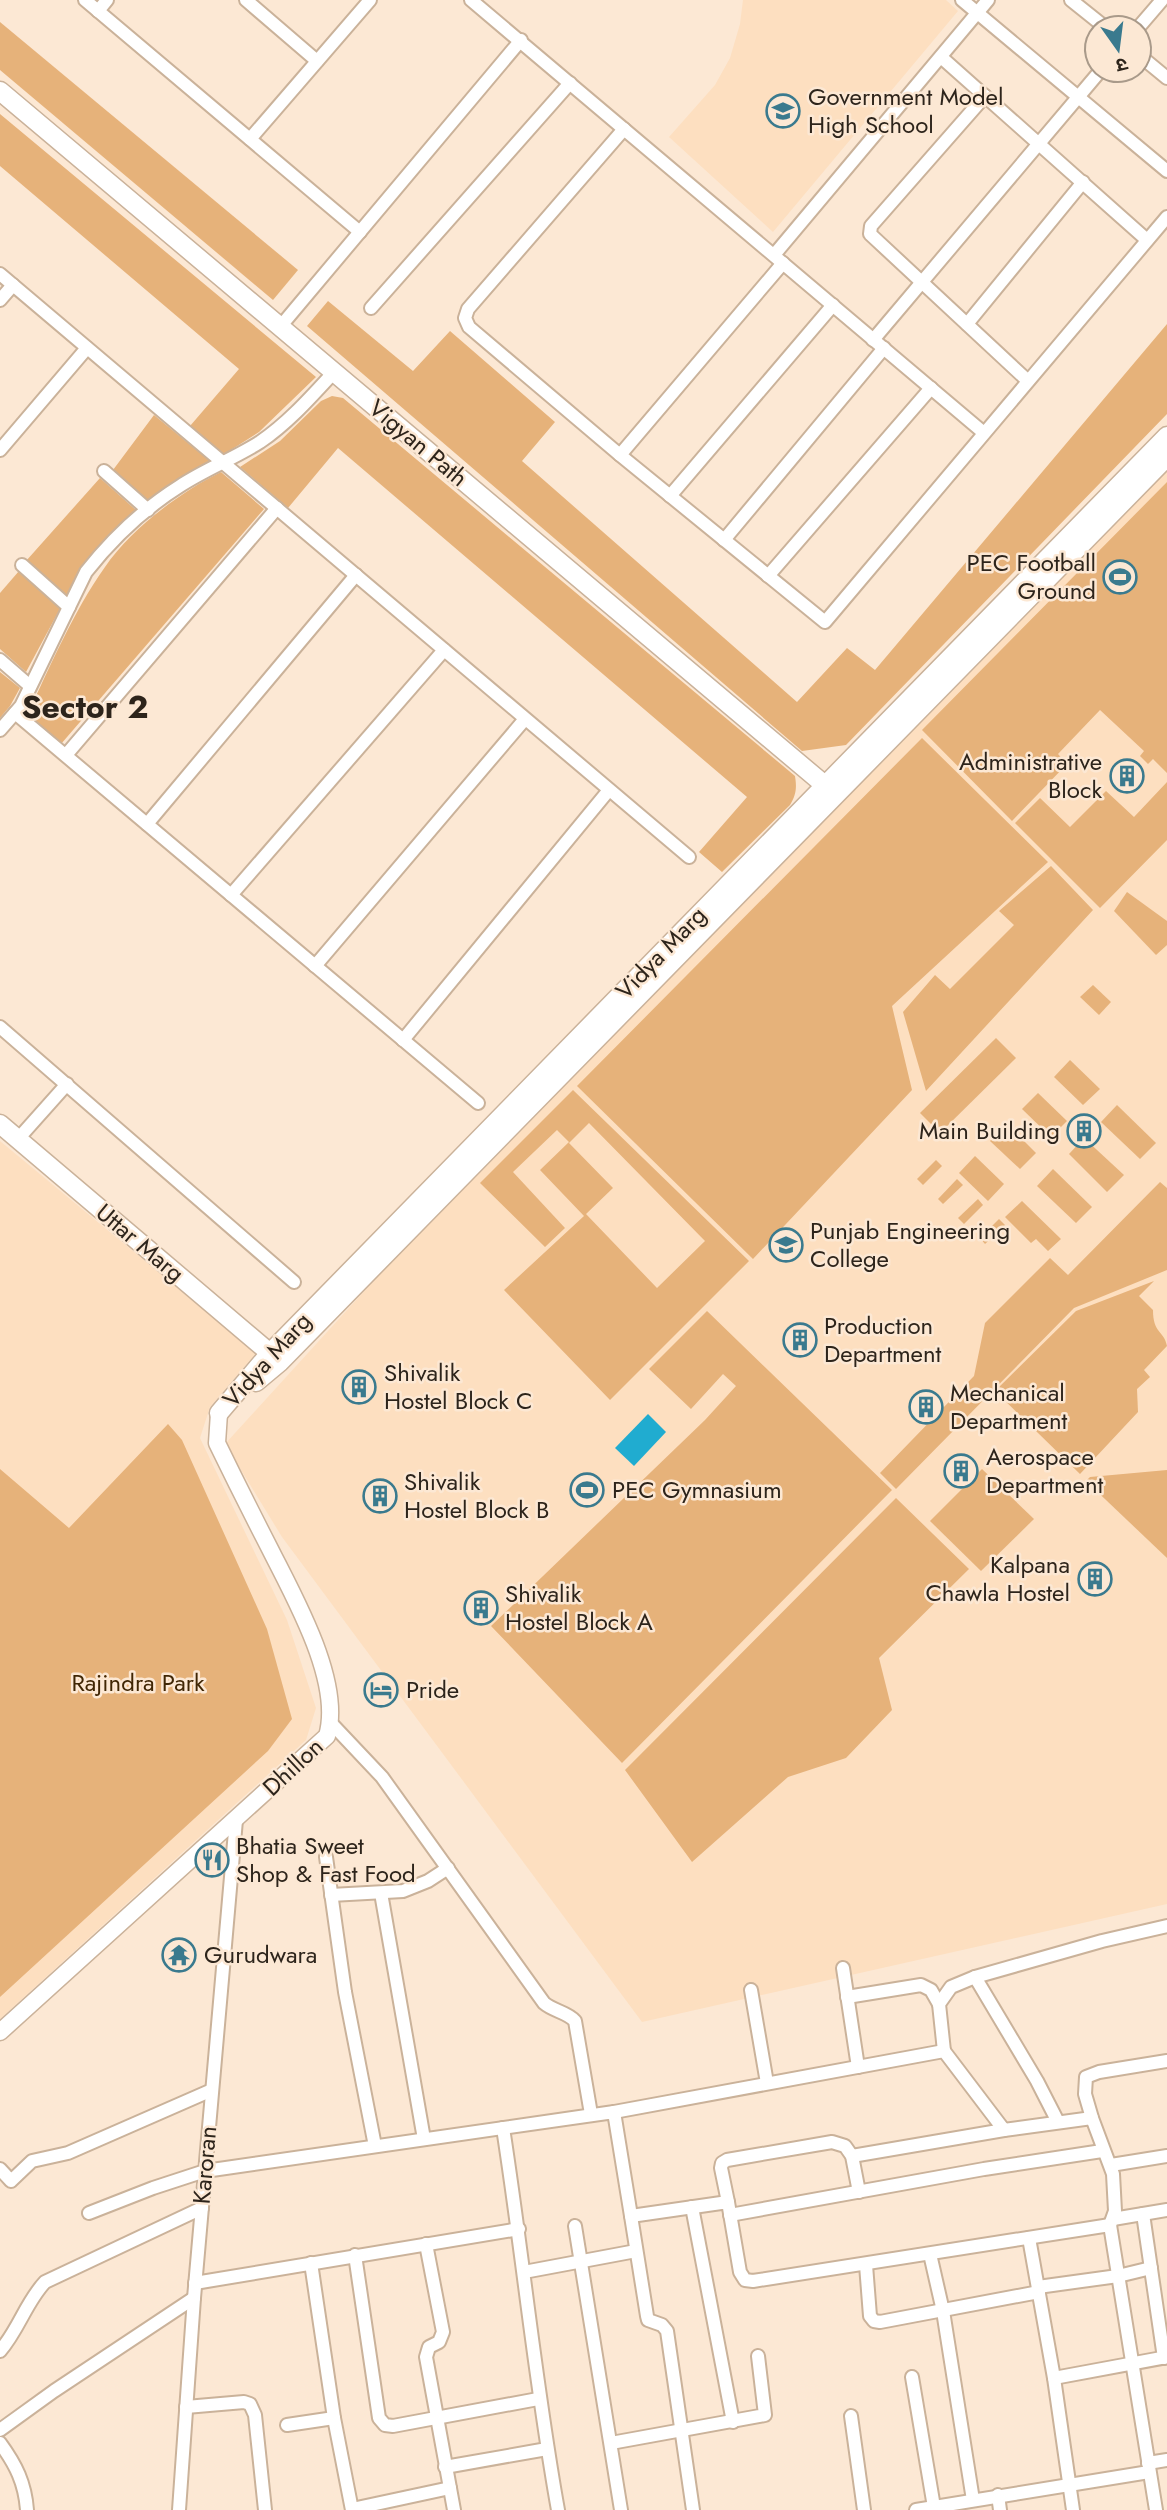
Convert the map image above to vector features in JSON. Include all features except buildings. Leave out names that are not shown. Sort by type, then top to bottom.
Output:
[{"type":"main road","name":"Vigyan Path","points":[[0,91],[831,790]]},
{"type":"main road","name":"Vidya Marg","points":[[831,790],[1167,436]]},
{"type":"main road","name":"Vidya Marg","points":[[219,1413],[831,790],[1167,457]]},
{"type":"main road","name":"Uttar Marg","points":[[0,1124],[275,1357]]},
{"type":"street","points":[[85,0],[360,232]]},
{"type":"street","points":[[98,10],[107,0]]},
{"type":"street","points":[[246,0],[317,61]]},
{"type":"street","points":[[250,139],[370,0]]},
{"type":"street","points":[[962,0],[1167,172]]},
{"type":"street","points":[[620,455],[988,0]]},
{"type":"street","points":[[1071,0],[1088,14]]},
{"type":"street","points":[[1150,14],[1162,0]]},
{"type":"street","points":[[473,1],[984,433]]},
{"type":"street","points":[[280,327],[521,40]]},
{"type":"street","points":[[941,57],[1147,240]]},
{"type":"street","points":[[1153,66],[1167,78]]},
{"type":"street","points":[[371,309],[570,83]]},
{"type":"street","points":[[724,540],[879,344],[922,282],[1089,84]]},
{"type":"street","points":[[985,96],[869,230],[870,234],[1028,381]]},
{"type":"street","points":[[624,129],[468,309],[465,318],[469,327],[620,455],[825,622],[1167,217]]},
{"type":"street","points":[[967,324],[1083,182]]},
{"type":"street","points":[[0,274],[688,857]]},
{"type":"street","points":[[0,300],[13,285]]},
{"type":"street","points":[[670,496],[833,305]]},
{"type":"street","points":[[0,450],[87,348]]},
{"type":"street","points":[[0,730],[15,712],[30,686],[86,572],[100,553],[148,510],[180,486],[276,430],[334,372]]},
{"type":"street","points":[[768,576],[931,388]]},
{"type":"street","points":[[104,471],[148,510]]},
{"type":"street","points":[[66,755],[277,508]]},
{"type":"street","points":[[22,565],[69,607]]},
{"type":"street","points":[[147,824],[356,575]]},
{"type":"street","points":[[231,895],[444,650]]},
{"type":"street","points":[[0,660],[30,686]]},
{"type":"street","points":[[15,712],[478,1103]]},
{"type":"street","points":[[316,966],[525,719]]},
{"type":"street","points":[[403,1040],[609,790]]},
{"type":"street","points":[[0,1027],[294,1282]]},
{"type":"street","points":[[18,1139],[67,1084]]},
{"type":"street","name":"Dhillon","points":[[0,2032],[317,1748],[327,1736],[331,1723],[324,1670],[300,1611],[217,1443],[219,1413]]},
{"type":"street","points":[[331,1723],[382,1777],[544,2003],[575,2021],[591,2114]]},
{"type":"street","name":"Karoran","points":[[179,2510],[195,2283],[236,1820]]},
{"type":"street","points":[[326,1857],[345,1992],[375,2146]]},
{"type":"street","points":[[331,1895],[403,1891],[448,1868]]},
{"type":"street","points":[[381,1893],[424,2139]]},
{"type":"street","points":[[939,2004],[951,1987],[975,1977],[1102,1941],[1167,1926]]},
{"type":"street","points":[[843,1968],[858,2067]]},
{"type":"street","points":[[975,1977],[1037,2081],[1058,2122]]},
{"type":"street","points":[[847,1997],[921,1984],[931,1990],[939,2004],[944,2051],[1003,2130]]},
{"type":"street","points":[[751,1990],[768,2082]]},
{"type":"street","points":[[89,2213],[205,2171],[614,2112],[944,2051]]},
{"type":"street","points":[[1156,2510],[1118,2276],[1111,2222],[1115,2211],[1111,2165],[1102,2151],[1085,2094],[1086,2077],[1099,2072],[1167,2061]]},
{"type":"street","points":[[0,2169],[11,2181],[32,2161],[68,2153],[212,2090]]},
{"type":"street","points":[[614,2112],[647,2316],[649,2320],[662,2325],[667,2332],[693,2510]]},
{"type":"street","points":[[852,2156],[1092,2118]]},
{"type":"street","points":[[503,2128],[519,2228],[538,2399],[558,2510]]},
{"type":"street","points":[[859,2192],[852,2156],[845,2146],[832,2142],[722,2163],[740,2272],[745,2280],[866,2265],[1029,2238],[1167,2210]]},
{"type":"street","points":[[631,2216],[692,2207],[729,2209],[859,2192],[1102,2151]]},
{"type":"street","points":[[1111,2165],[1167,2156]]},
{"type":"street","points":[[0,2351],[13,2336],[37,2290],[45,2282],[202,2207]]},
{"type":"street","points":[[692,2207],[733,2422]]},
{"type":"street","points":[[1054,2378],[1166,2357],[1143,2214]]},
{"type":"street","points":[[575,2226],[621,2510]]},
{"type":"street","points":[[195,2283],[519,2228]]},
{"type":"street","points":[[1029,2238],[1054,2378],[1073,2510]]},
{"type":"street","points":[[426,2244],[443,2332],[439,2342],[429,2347],[426,2352],[454,2510]]},
{"type":"street","points":[[524,2272],[636,2251]]},
{"type":"street","points":[[930,2254],[943,2311],[973,2500]]},
{"type":"street","points":[[355,2255],[379,2418],[385,2425],[393,2426],[538,2399]]},
{"type":"street","points":[[311,2263],[334,2418],[352,2509],[450,2488]]},
{"type":"street","points":[[866,2265],[870,2316],[874,2321],[880,2322],[1151,2268]]},
{"type":"street","points":[[1153,2283],[1167,2280]]},
{"type":"street","points":[[0,2430],[194,2298]]},
{"type":"street","points":[[611,2443],[765,2415],[758,2356]]},
{"type":"street","points":[[912,2377],[934,2507]]},
{"type":"street","points":[[186,2407],[244,2402],[250,2404],[255,2415],[265,2510]]},
{"type":"street","points":[[851,2416],[864,2510]]},
{"type":"street","points":[[287,2425],[334,2418]]},
{"type":"street","points":[[0,2443],[16,2465],[22,2479],[27,2510]]},
{"type":"street","points":[[445,2467],[547,2449]]},
{"type":"street","points":[[916,2510],[1069,2484],[1149,2467],[1167,2460]]},
{"type":"street","points":[[998,2495],[1000,2510]]},
{"type":"shaded area","name":"Government Model High School","points":[[743,0],[946,0],[958,11],[773,232],[669,137],[715,85],[730,58],[740,24]]},
{"type":"shaded area","name":"Punjab Engineering College","points":[[1167,463],[1167,1904],[642,2022],[282,1537],[225,1444],[562,1074]]},
{"type":"shaded area","name":"Rajindra Park","points":[[0,1141],[256,1353],[210,1407],[200,1438],[287,1620],[316,1708],[306,1740],[0,2019]]},
{"type":"green space","points":[[0,22],[298,270],[273,300],[0,70]]},
{"type":"green space","points":[[0,114],[316,377],[259,432],[223,455],[190,426],[239,369],[0,166]]},
{"type":"green space","points":[[328,301],[413,371],[450,331],[555,422],[522,461],[797,702],[847,648],[875,670],[1167,324],[1167,414],[846,745],[802,751],[307,326]]},
{"type":"green space","points":[[332,396],[343,398],[795,776],[796,791],[790,805],[722,872],[699,852],[747,797],[338,448],[288,508],[240,467],[280,441],[321,401]]},
{"type":"green space","points":[[154,415],[210,461],[149,502],[113,470]]},
{"type":"green space","points":[[221,472],[264,509],[61,744],[27,715],[93,584],[115,553],[142,526],[189,490]]},
{"type":"green space","points":[[100,478],[137,511],[97,550],[67,598],[26,561]]},
{"type":"green space","name":"PEC Football Ground","points":[[1167,482],[1167,773],[1153,759],[1148,764],[1140,756],[1144,751],[1100,710],[1058,754],[1067,764],[1012,821],[922,730]]},
{"type":"green space","points":[[19,571],[61,607],[26,672],[0,649],[0,593]]},
{"type":"green space","points":[[0,672],[20,688],[0,718]]},
{"type":"green space","points":[[922,738],[1048,862],[892,1006],[912,1090],[753,1259],[577,1086]]},
{"type":"green space","points":[[1167,782],[1167,840],[1100,908],[1015,823],[1040,798],[1070,827],[1106,791],[1134,817]]},
{"type":"green space","points":[[1051,866],[1093,910],[926,1091],[903,1012],[935,975],[950,989],[1014,925],[999,911]]},
{"type":"green space","points":[[1127,892],[1167,921],[1167,945],[1156,955],[1114,911]]},
{"type":"green space","points":[[1093,985],[1111,1002],[1099,1015],[1080,997]]},
{"type":"green space","points":[[996,1038],[1016,1058],[940,1133],[920,1113]]},
{"type":"green space","points":[[1070,1060],[1100,1089],[1083,1105],[1054,1077]]},
{"type":"green space","points":[[573,1090],[749,1261],[610,1400],[504,1290],[584,1216],[540,1170],[569,1142],[557,1130],[513,1172],[565,1228],[545,1247],[480,1183]],"holes":[[[589,1123],[705,1241],[657,1288],[586,1214],[613,1188],[569,1143]]]},
{"type":"green space","points":[[1038,1093],[1067,1121],[1051,1137],[1022,1109]]},
{"type":"green space","points":[[1117,1105],[1156,1143],[1140,1159],[1101,1122]]},
{"type":"green space","points":[[1007,1124],[1036,1153],[1020,1169],[990,1141]]},
{"type":"green space","points":[[1084,1138],[1124,1175],[1107,1192],[1069,1154]]},
{"type":"green space","points":[[975,1156],[1004,1184],[988,1201],[959,1173]]},
{"type":"green space","points":[[936,1160],[942,1166],[923,1185],[917,1179]]},
{"type":"green space","points":[[1053,1169],[1092,1207],[1076,1223],[1037,1186]]},
{"type":"green space","points":[[957,1179],[963,1185],[943,1204],[938,1199]]},
{"type":"green space","points":[[1160,1182],[1167,1188],[1167,1270],[1074,1308],[896,1489],[880,1473],[974,1376],[985,1323],[1050,1258],[1068,1275]]},
{"type":"green space","points":[[978,1199],[983,1205],[964,1224],[958,1218]]},
{"type":"green space","points":[[1022,1201],[1061,1239],[1048,1251],[1036,1239],[1031,1243],[1005,1217]]},
{"type":"green space","points":[[999,1219],[1005,1225],[985,1244],[980,1238]]},
{"type":"green space","points":[[1154,1281],[1139,1296],[1153,1310],[1155,1324],[1167,1346],[1144,1370],[1150,1377],[1137,1389],[1138,1412],[1080,1474],[995,1391],[1076,1311]]},
{"type":"green space","points":[[707,1311],[892,1490],[622,1763],[491,1626],[705,1420],[736,1386],[723,1374],[691,1409],[649,1369]]},
{"type":"green space","name":"Rajindra Park","points":[[168,1424],[182,1440],[267,1629],[292,1719],[268,1751],[0,1997],[0,1469],[69,1528]]},
{"type":"green space","points":[[982,1469],[1034,1519],[981,1571],[930,1521]]},
{"type":"green space","points":[[1167,1470],[1167,1558],[1086,1481],[1090,1477]]},
{"type":"green space","points":[[896,1498],[969,1569],[879,1658],[892,1710],[846,1758],[788,1777],[692,1862],[625,1770]]},
{"type":"water","points":[[648,1414],[666,1432],[634,1466],[615,1448]]},
{"type":"place","name":"Government Model High School","points":[[783,111]]},
{"type":"place","name":"PEC Football Ground","points":[[1120,577]]},
{"type":"place","name":"Administrative Block","points":[[1127,776]]},
{"type":"place","name":"Main Building","points":[[1084,1131]]},
{"type":"place","name":"Punjab Engineering College","points":[[786,1245]]},
{"type":"place","name":"Production Department","points":[[800,1340]]},
{"type":"place","name":"Shivalik Hostel Block C","points":[[359,1387]]},
{"type":"place","name":"Mechanical Department","points":[[926,1407]]},
{"type":"place","name":"Aerospace Department","points":[[961,1471]]},
{"type":"place","name":"PEC Gymnasium","points":[[587,1490]]},
{"type":"place","name":"Shivalik Hostel Block B","points":[[380,1496]]},
{"type":"place","name":"Kalpana Chawla Hostel","points":[[1095,1579]]},
{"type":"place","name":"Shivalik Hostel Block A","points":[[481,1608]]},
{"type":"place","name":"Pride","points":[[381,1690]]},
{"type":"place","name":"Bhatia Sweet Shop & Fast Food","points":[[212,1860]]},
{"type":"place","name":"Gurudwara","points":[[179,1955]]},
{"type":"district","name":"Sector 2","points":[[85,707]]}]
